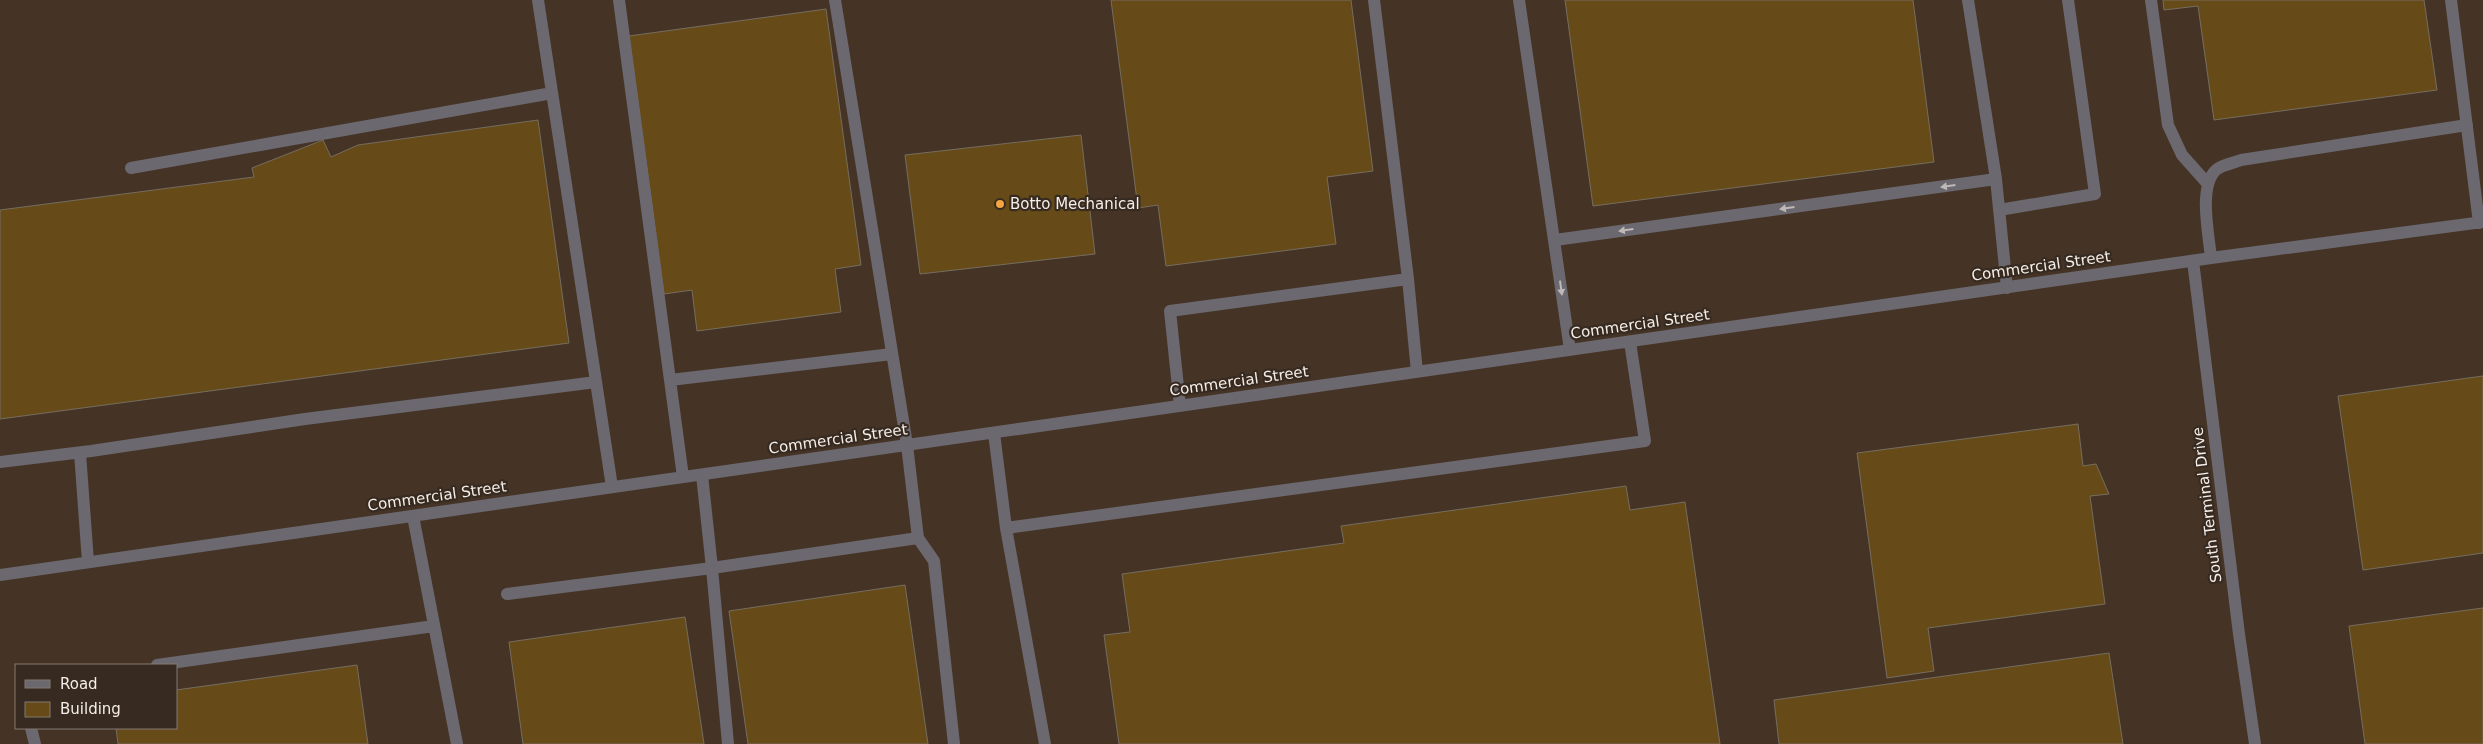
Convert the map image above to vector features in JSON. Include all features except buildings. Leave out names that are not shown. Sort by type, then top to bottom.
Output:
[{"type":"street","points":[[538,0],[612,487]]},
{"type":"street","points":[[619,0],[683,477]]},
{"type":"street","points":[[836,0],[907,445],[918,538],[934,562],[954,744]]},
{"type":"street","points":[[1374,0],[1408,279],[1417,372]]},
{"type":"street","points":[[1519,0],[1570,350]]},
{"type":"street","points":[[1968,0],[1996,179],[2007,288]]},
{"type":"street","points":[[1999,210],[2095,194],[2068,0]]},
{"type":"street","points":[[2151,0],[2168,125],[2182,155],[2207,183]]},
{"type":"street","points":[[2451,0],[2481,222]]},
{"type":"street","points":[[130,168],[552,93]]},
{"type":"street","points":[[2211,258],[2206,200],[2207,183],[2216,169],[2242,160],[2467,125]]},
{"type":"street","points":[[1555,240],[1996,179]]},
{"type":"street","name":"Commercial Street","points":[[0,575],[2211,258],[2481,222]]},
{"type":"street","name":"South Terminal Drive","points":[[2193,261],[2239,634],[2255,744]]},
{"type":"street","points":[[1180,406],[1170,311],[1408,279]]},
{"type":"street","points":[[1006,528],[1645,441],[1630,342]]},
{"type":"street","points":[[670,380],[892,354]]},
{"type":"street","points":[[0,462],[80,453],[305,419],[596,382]]},
{"type":"street","points":[[994,433],[1006,528],[1044,744]]},
{"type":"street","points":[[80,453],[88,562]]},
{"type":"street","points":[[702,474],[728,744]]},
{"type":"street","points":[[413,516],[457,744]]},
{"type":"street","points":[[507,594],[712,568],[918,538]]},
{"type":"street","points":[[163,664],[434,626]]},
{"type":"street","points":[[31,729],[35,744]]},
{"type":"shaded area","points":[[0,0],[2483,0],[2483,744],[0,744]]},
{"type":"place","name":"Botto Mechanical","points":[[1000,204]]}]
